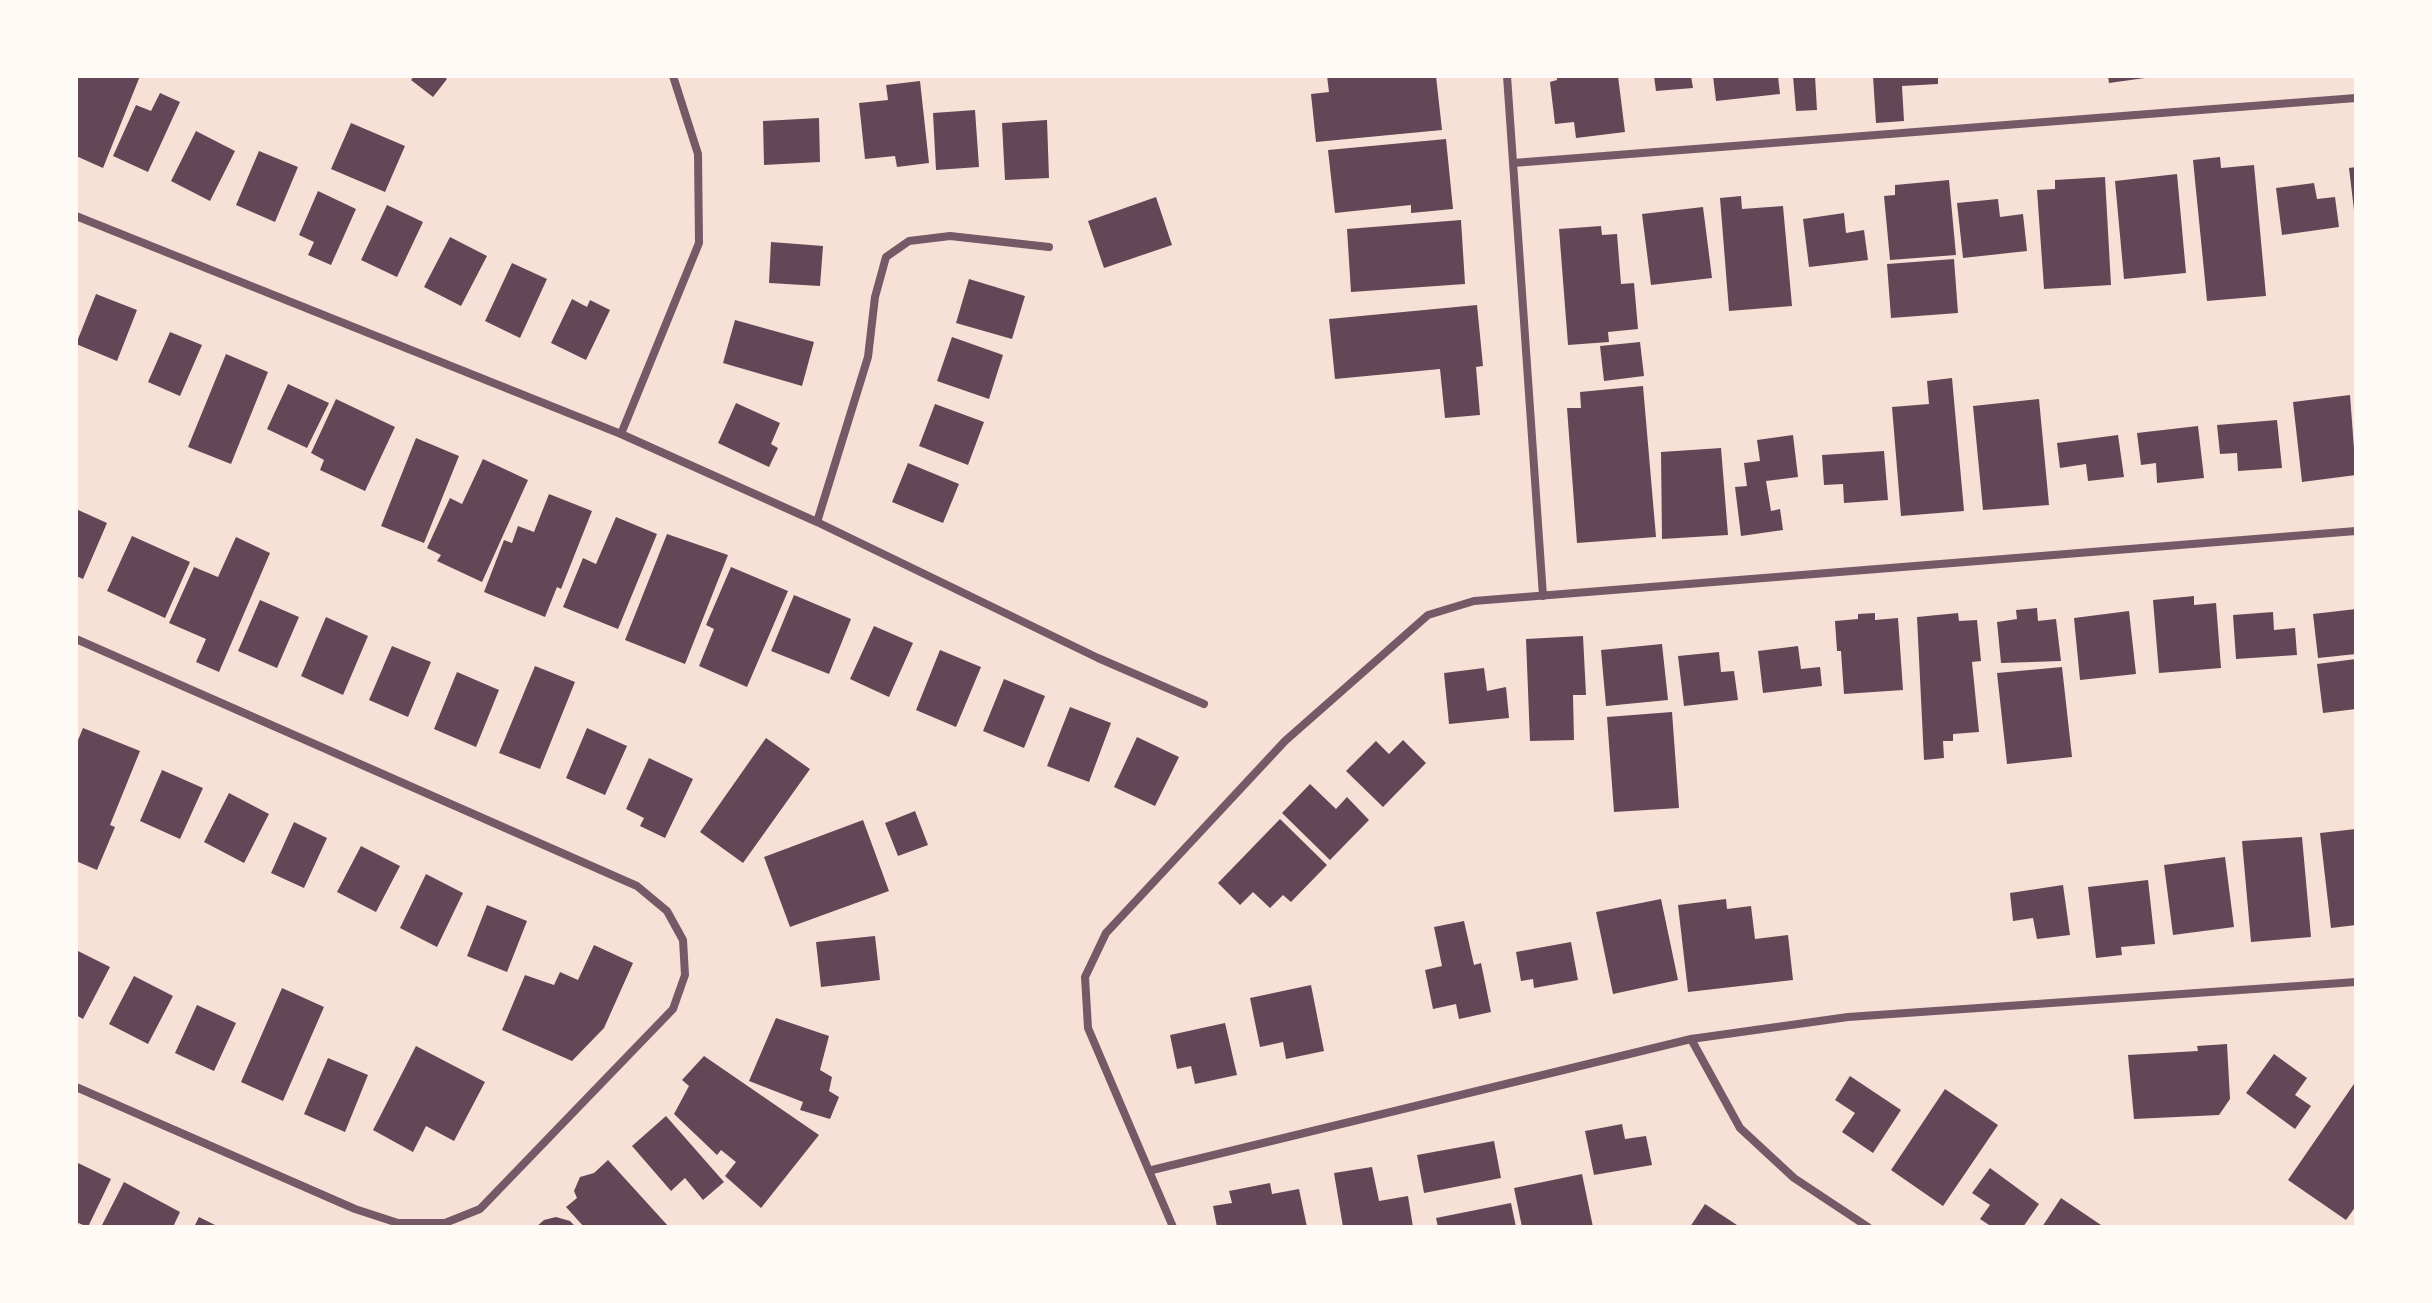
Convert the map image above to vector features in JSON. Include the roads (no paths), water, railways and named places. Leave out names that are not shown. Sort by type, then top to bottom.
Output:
[{"type":"street","points":[[621,434],[699,243],[698,154],[673,76]]},
{"type":"street","points":[[1507,76],[1543,596]]},
{"type":"street","points":[[1513,163],[2356,98]]},
{"type":"street","points":[[76,216],[621,434],[817,522],[1098,658],[1204,704]]},
{"type":"street","points":[[817,522],[868,357],[875,297],[886,257],[909,241],[950,236],[1049,247]]},
{"type":"street","points":[[1173,1227],[1152,1170],[1088,1028],[1085,977],[1106,933],[1285,741],[1428,615],[1474,601],[2356,531]]},
{"type":"street","points":[[76,639],[637,886],[667,911],[683,940],[685,975],[673,1009],[480,1209],[445,1223],[398,1223],[355,1209],[76,1087]]},
{"type":"street","points":[[1152,1170],[1691,1039],[1848,1017],[2356,982]]},
{"type":"street","points":[[1691,1039],[1740,1128],[1794,1178],[1868,1227]]}]
